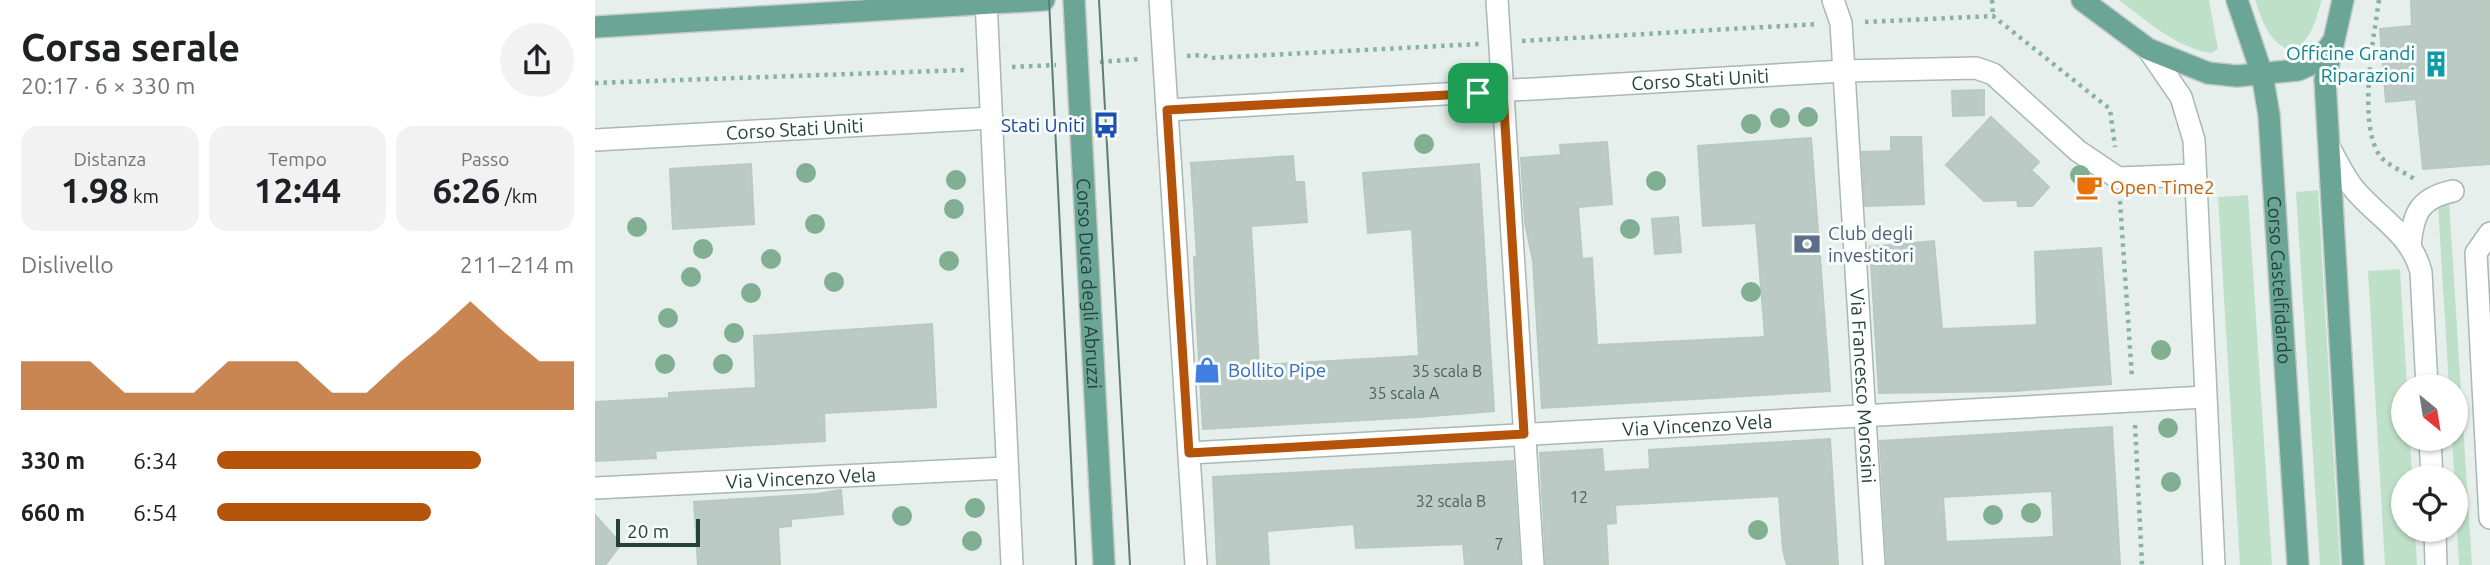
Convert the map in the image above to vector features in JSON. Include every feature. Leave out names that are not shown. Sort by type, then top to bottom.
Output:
[{"type":"main road","points":[[595,27],[1044,0]]},
{"type":"main road","name":"Corso Duca degli Abruzzi","points":[[1074,0],[1104,565]]},
{"type":"main road","points":[[2082,0],[2148,49],[2208,73],[2237,76],[2298,70],[2323,55],[2333,40]]},
{"type":"main road","name":"Corso Castelfidardo","points":[[2237,0],[2262,74],[2270,126],[2298,565]]},
{"type":"main road","points":[[2343,0],[2325,80],[2353,565]]},
{"type":"street","points":[[1160,0],[1196,565]]},
{"type":"street","points":[[1497,0],[1533,565]]},
{"type":"street","name":"Via Francesco Morosini","points":[[1833,0],[1841,23],[1874,565]]},
{"type":"street","points":[[986,2],[1011,565]]},
{"type":"street","points":[[2148,49],[2181,97],[2194,140],[2214,565]]},
{"type":"street","name":"Corso Stati Uniti","points":[[1167,110],[1844,71],[1976,68],[1993,74],[2078,151],[2119,178]]},
{"type":"street","name":"Corso Stati Uniti","points":[[595,140],[992,118]]},
{"type":"street","points":[[2329,147],[2353,187],[2416,253],[2421,272],[2426,374]]},
{"type":"street","points":[[2119,178],[2195,175]]},
{"type":"street","points":[[2410,247],[2415,214],[2438,194],[2453,191]]},
{"type":"street","points":[[2490,233],[2476,253],[2490,518]]},
{"type":"street","name":"Via Vincenzo Vela","points":[[1189,453],[2205,397]]},
{"type":"street","name":"Via Vincenzo Vela","points":[[595,488],[1006,468]]},
{"type":"street","points":[[2435,542],[2436,565]]},
{"type":"path","points":[[1992,0],[1993,16]]},
{"type":"path","points":[[2379,0],[2370,52],[2371,132],[2380,156],[2416,180],[2428,201]]},
{"type":"path","points":[[595,83],[990,69],[1203,55],[1211,58],[1993,16],[2111,109],[2119,178],[2142,565]]},
{"type":"green space","points":[[2119,0],[2209,0],[2218,49],[2212,53],[2174,40]]},
{"type":"green space","points":[[2255,0],[2322,0],[2308,36],[2298,47],[2291,50],[2272,37]]},
{"type":"green space","points":[[2318,190],[2340,565],[2320,565],[2296,192]]},
{"type":"green space","points":[[2248,195],[2272,565],[2240,565],[2218,197]]},
{"type":"green space","points":[[2449,201],[2460,374],[2448,374],[2438,205]]},
{"type":"green space","points":[[2400,269],[2406,374],[2391,374],[2391,452],[2411,452],[2411,465],[2391,465],[2391,542],[2416,542],[2417,565],[2385,565],[2368,271]]},
{"type":"green space","points":[[2453,452],[2465,452],[2466,465],[2453,465]]},
{"type":"green space","points":[[2468,502],[2472,565],[2459,565],[2458,542],[2468,542]]},
{"type":"building","name":"Officine Grandi Riparazioni","points":[[2411,0],[2490,0],[2490,164],[2423,169],[2416,99],[2386,102],[2380,29],[2412,26]]},
{"type":"building","points":[[1984,90],[1984,115],[1953,116],[1952,91]]},
{"type":"building","points":[[1991,117],[2039,162],[2031,170],[2049,187],[2032,206],[2018,206],[2017,200],[1984,201],[1946,165]]},
{"type":"building","points":[[1891,137],[1921,137],[1924,204],[1865,206],[1862,152],[1891,151]]},
{"type":"building","points":[[1811,138],[1830,391],[1542,408],[1533,261],[1525,223],[1521,158],[1561,155],[1560,145],[1607,142],[1612,204],[1578,207],[1582,259],[1592,258],[1597,345],[1765,337],[1756,223],[1703,226],[1698,146]]},
{"type":"building","points":[[1293,156],[1295,182],[1304,182],[1307,222],[1251,226],[1259,365],[1419,356],[1412,229],[1368,233],[1363,173],[1479,164],[1494,411],[1203,429],[1191,163]]},
{"type":"building","points":[[751,164],[754,224],[673,229],[670,169]]},
{"type":"building","points":[[1678,217],[1681,252],[1655,254],[1652,219]]},
{"type":"building","points":[[1934,241],[1942,329],[2037,325],[2035,252],[2101,248],[2111,384],[2015,391],[1879,393],[1870,247]]},
{"type":"building","points":[[932,324],[936,407],[824,413],[825,441],[655,451],[656,458],[595,461],[595,402],[669,398],[669,393],[756,388],[754,336]]},
{"type":"building","points":[[2112,427],[2120,565],[1887,565],[1880,441]],"holes":[[[2052,491],[2054,537],[1946,542],[1943,497]]]},
{"type":"building","points":[[1830,439],[1838,565],[1787,565],[1783,550],[1779,496],[1615,505],[1616,523],[1606,524],[1608,565],[1546,565],[1540,453],[1602,449],[1604,472],[1650,469],[1649,450]]},
{"type":"building","points":[[1513,461],[1520,565],[1465,565],[1463,544],[1356,548],[1354,524],[1267,531],[1269,565],[1217,565],[1213,477]]},
{"type":"building","points":[[841,490],[843,514],[791,519],[791,526],[778,527],[780,565],[698,565],[694,502]]},
{"type":"building","points":[[595,515],[621,544],[605,565],[595,565]]},
{"type":"tram line","points":[[1049,0],[1076,565]]},
{"type":"tram line","points":[[1099,0],[1130,565]]},
{"type":"place","name":"Officine Grandi Riparazioni","points":[[2436,64]]},
{"type":"place","name":"Stati Uniti","points":[[1106,125]]},
{"type":"place","name":"Open Time2","points":[[2089,187]]},
{"type":"place","name":"Club degli investitori","points":[[1807,244]]},
{"type":"place","name":"Bollito Pipe","points":[[1207,370]]},
{"type":"route","points":[[1503,92],[1524,434],[1189,453],[1167,110],[1478,93],[1503,92]]}]
